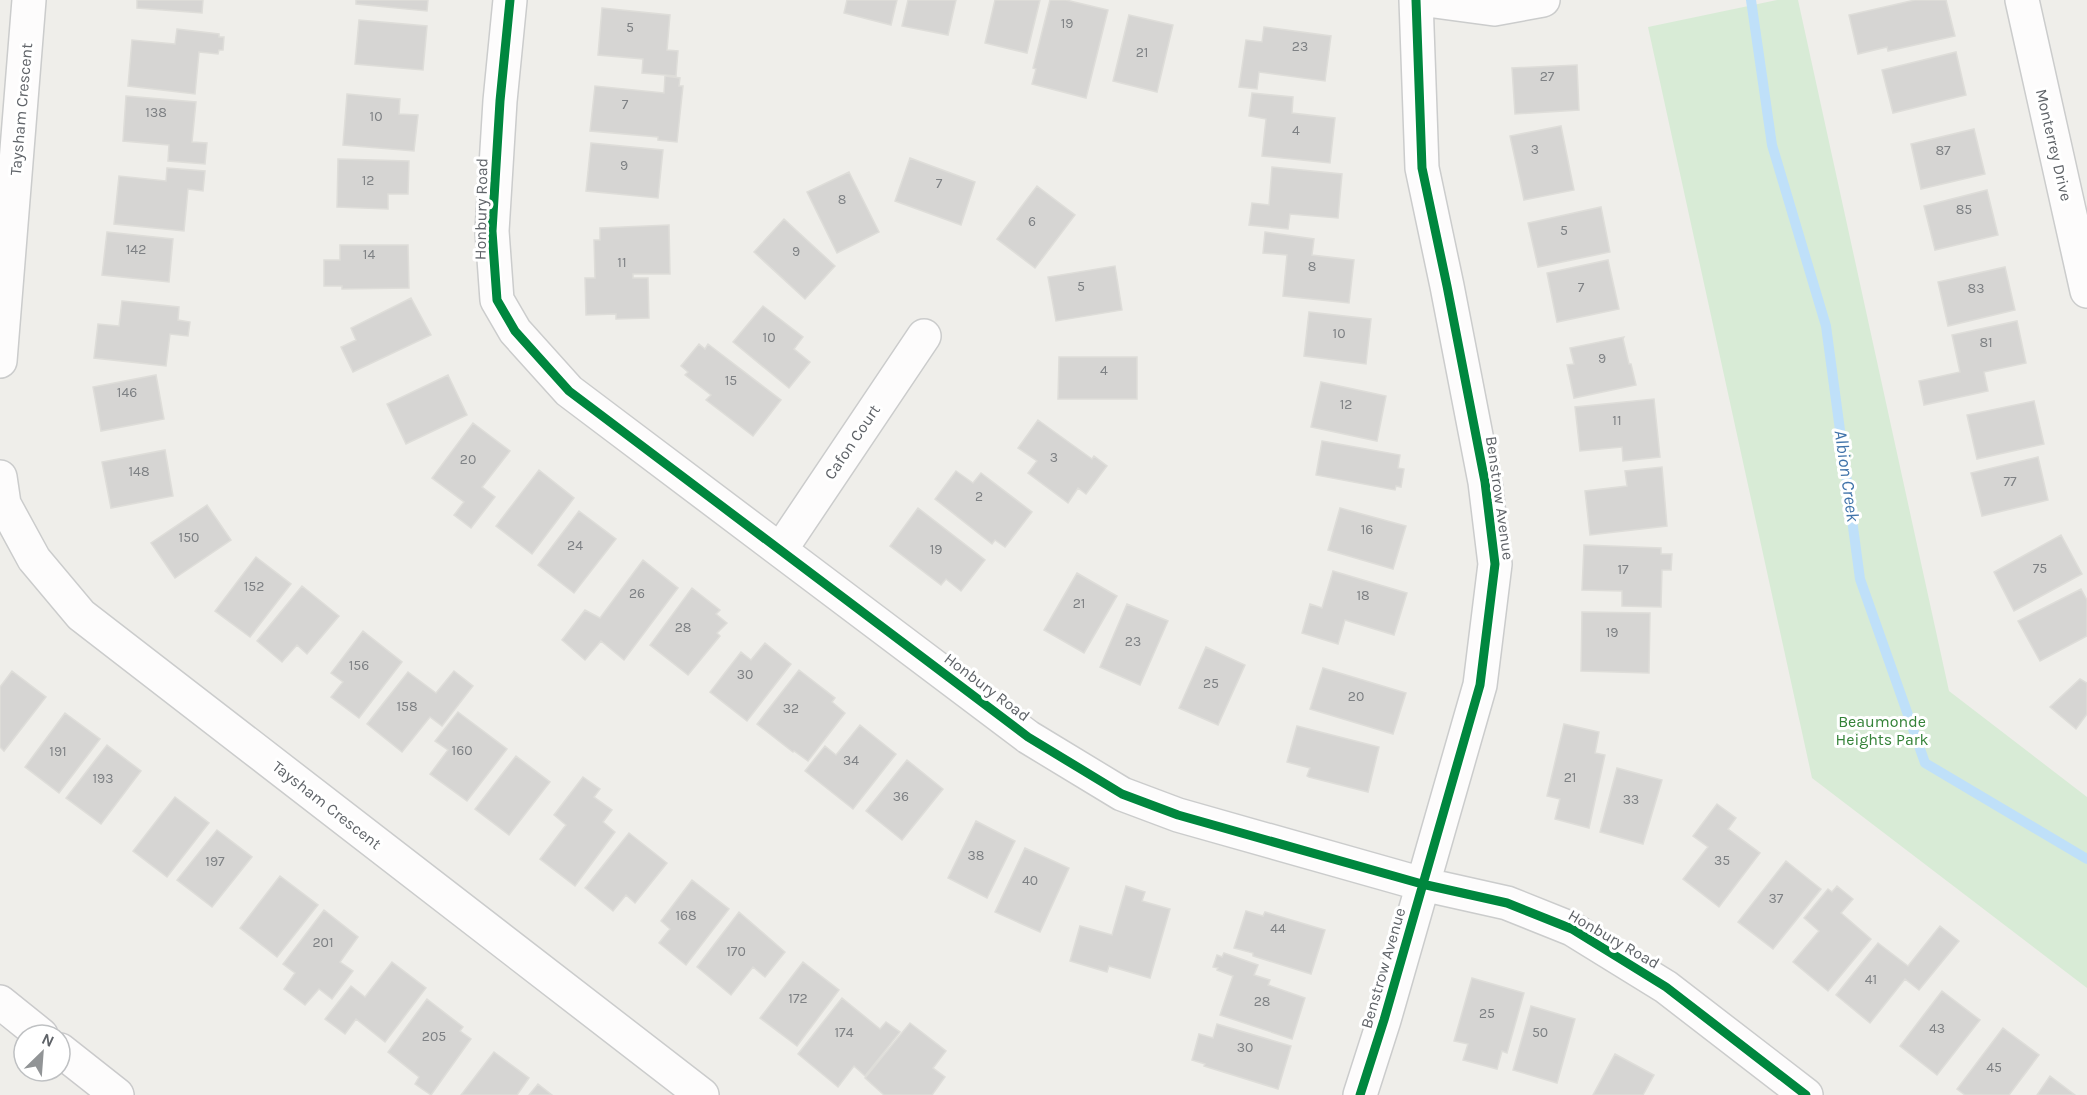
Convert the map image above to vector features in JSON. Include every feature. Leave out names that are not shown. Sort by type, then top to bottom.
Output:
[{"type":"street","name":"Taysham Crescent","points":[[0,361],[29,0]]},
{"type":"street","name":"Honbury Road","points":[[510,0],[500,101],[492,231],[497,300],[515,331],[570,391],[1028,737],[1122,794],[1178,815],[1422,884],[1508,903],[1572,929],[1666,987],[1806,1095]]},
{"type":"street","name":"Benstrow Avenue","points":[[1360,1095],[1480,685],[1495,564],[1485,482],[1422,168],[1416,0]]},
{"type":"street","points":[[1427,0],[1494,9],[1543,0]]},
{"type":"street","name":"Monterrey Drive","points":[[2022,0],[2087,291]]},
{"type":"street","name":"Cafon Court","points":[[781,549],[924,336]]},
{"type":"street","name":"Taysham Crescent","points":[[0,477],[4,504],[34,559],[81,615],[702,1095]]},
{"type":"street","points":[[0,1002],[26,1023]]},
{"type":"street","points":[[72,1059],[117,1095]]},
{"type":"green space","name":"Beaumonde Heights Park","points":[[1777,0],[1798,0],[1949,691],[2087,797],[2087,988],[1812,778],[1648,27]]},
{"type":"building","points":[[137,0],[203,0],[202,13],[137,8]]},
{"type":"building","points":[[356,0],[428,0],[427,11],[356,4]]},
{"type":"building","points":[[847,0],[897,0],[891,25],[844,13]]},
{"type":"building","points":[[908,0],[956,0],[948,35],[902,26]]},
{"type":"building","points":[[995,0],[1040,0],[1027,53],[985,43]]},
{"type":"building","points":[[1050,0],[1066,0],[1108,10],[1086,98],[1032,84],[1036,69],[1033,68]]},
{"type":"building","points":[[1915,0],[1946,0],[1955,36],[1888,51],[1887,47],[1858,54],[1849,15]]},
{"type":"building","points":[[602,8],[670,15],[667,50],[678,51],[676,76],[642,73],[643,59],[598,55]]},
{"type":"building","points":[[1129,15],[1173,25],[1157,92],[1113,81]]},
{"type":"building","points":[[359,20],[427,26],[423,70],[355,64]]},
{"type":"building","points":[[1264,27],[1331,36],[1325,81],[1259,72],[1257,89],[1239,87],[1246,40],[1262,42]]},
{"type":"building","points":[[177,29],[219,34],[219,37],[224,37],[223,50],[219,50],[218,54],[199,52],[195,94],[128,86],[132,40],[175,44]]},
{"type":"building","points":[[1956,52],[1966,95],[1893,113],[1882,70]]},
{"type":"building","points":[[1577,65],[1579,110],[1515,114],[1512,68]]},
{"type":"building","points":[[665,76],[680,78],[679,86],[683,86],[677,142],[658,140],[658,137],[590,131],[595,86],[664,93]]},
{"type":"building","points":[[1252,93],[1293,97],[1292,113],[1335,118],[1330,163],[1262,156],[1266,119],[1249,116]]},
{"type":"building","points":[[347,94],[400,99],[399,114],[418,115],[414,151],[343,145]]},
{"type":"building","points":[[126,96],[196,102],[192,142],[207,143],[205,164],[168,161],[169,145],[123,141]]},
{"type":"building","points":[[1561,126],[1574,190],[1524,200],[1510,136]]},
{"type":"building","points":[[1974,129],[1985,174],[1921,189],[1911,144]]},
{"type":"building","points":[[591,143],[663,150],[658,198],[586,191]]},
{"type":"building","points":[[910,158],[975,182],[961,225],[895,201]]},
{"type":"building","points":[[338,159],[409,161],[408,194],[388,194],[388,209],[337,207]]},
{"type":"building","points":[[1272,167],[1342,174],[1338,218],[1290,214],[1288,229],[1249,225],[1252,203],[1269,205]]},
{"type":"building","points":[[167,168],[205,171],[203,191],[188,189],[184,231],[114,224],[119,176],[166,181]]},
{"type":"building","points":[[849,172],[879,232],[837,253],[807,192]]},
{"type":"building","points":[[1037,186],[1075,215],[1035,268],[997,239]]},
{"type":"building","points":[[1987,190],[1998,235],[1935,250],[1924,206]]},
{"type":"building","points":[[1601,207],[1610,252],[1538,267],[1528,223]]},
{"type":"building","points":[[784,219],[835,266],[805,299],[754,252]]},
{"type":"building","points":[[669,225],[670,274],[633,274],[633,278],[648,278],[649,318],[616,319],[616,314],[586,315],[585,278],[595,278],[594,240],[600,240],[600,228]]},
{"type":"building","points":[[107,232],[173,239],[169,282],[102,275]]},
{"type":"building","points":[[1265,232],[1314,239],[1312,255],[1354,260],[1349,303],[1283,296],[1287,255],[1263,253]]},
{"type":"building","points":[[340,245],[408,245],[409,288],[342,289],[342,286],[324,286],[324,260],[340,260]]},
{"type":"building","points":[[1608,260],[1619,309],[1557,322],[1547,273]]},
{"type":"building","points":[[1115,266],[1122,310],[1056,321],[1048,277]]},
{"type":"building","points":[[2005,267],[2015,310],[1948,326],[1938,282]]},
{"type":"building","points":[[411,298],[431,335],[353,372],[341,347],[356,340],[351,328]]},
{"type":"building","points":[[122,301],[179,307],[178,320],[190,322],[188,336],[170,334],[166,366],[94,358],[98,324],[119,326]]},
{"type":"building","points":[[763,306],[803,337],[794,349],[810,362],[789,388],[733,342]]},
{"type":"building","points":[[1309,312],[1371,319],[1366,364],[1304,356]]},
{"type":"building","points":[[2017,321],[2026,363],[1984,372],[1988,391],[1924,405],[1919,381],[1960,372],[1952,335]]},
{"type":"building","points":[[1624,337],[1636,385],[1574,398],[1567,365],[1574,364],[1570,348]]},
{"type":"building","points":[[699,344],[705,349],[708,344],[781,400],[753,436],[706,400],[711,395],[685,375],[688,372],[681,366]]},
{"type":"building","points":[[1059,357],[1137,357],[1137,399],[1058,399]]},
{"type":"building","points":[[156,375],[164,419],[101,431],[93,387]]},
{"type":"building","points":[[448,375],[467,415],[406,444],[387,404]]},
{"type":"building","points":[[1321,382],[1386,396],[1377,441],[1311,427]]},
{"type":"building","points":[[1654,399],[1660,457],[1623,461],[1622,447],[1580,451],[1575,407]]},
{"type":"building","points":[[2034,401],[2044,444],[1977,459],[1967,415]]},
{"type":"building","points":[[1038,420],[1092,459],[1094,456],[1107,466],[1086,494],[1078,488],[1068,503],[1028,473],[1037,461],[1018,448]]},
{"type":"building","points":[[473,423],[510,451],[482,487],[495,497],[471,528],[454,515],[464,502],[432,478]]},
{"type":"building","points":[[1322,441],[1400,455],[1398,468],[1404,469],[1401,487],[1396,486],[1395,490],[1316,475]]},
{"type":"building","points":[[165,450],[173,496],[111,508],[102,462]]},
{"type":"building","points":[[2038,457],[2048,500],[1982,516],[1971,473]]},
{"type":"building","points":[[1662,467],[1667,526],[1590,535],[1585,491],[1627,486],[1625,471]]},
{"type":"building","points":[[539,470],[574,498],[532,554],[496,526]]},
{"type":"building","points":[[956,471],[973,483],[981,473],[1032,512],[1005,547],[995,540],[992,544],[935,499]]},
{"type":"building","points":[[207,505],[231,540],[175,578],[151,543]]},
{"type":"building","points":[[918,508],[985,560],[961,591],[946,579],[941,585],[890,546]]},
{"type":"building","points":[[1340,508],[1406,526],[1393,569],[1328,550]]},
{"type":"building","points":[[579,511],[616,539],[574,593],[538,565]]},
{"type":"building","points":[[2061,535],[2082,574],[2014,611],[1994,572]]},
{"type":"building","points":[[1584,545],[1661,548],[1661,554],[1672,554],[1671,570],[1662,570],[1661,607],[1622,606],[1622,591],[1582,590]]},
{"type":"building","points":[[256,557],[291,584],[250,637],[215,611]]},
{"type":"building","points":[[643,560],[678,588],[624,660],[601,641],[585,660],[562,640],[585,610],[600,618]]},
{"type":"building","points":[[1333,571],[1407,593],[1394,635],[1345,620],[1338,644],[1302,633],[1310,604],[1322,608]]},
{"type":"building","points":[[1077,573],[1117,596],[1084,653],[1044,630]]},
{"type":"building","points":[[302,586],[339,616],[307,654],[297,645],[282,662],[257,641]]},
{"type":"building","points":[[692,588],[720,610],[716,614],[727,623],[717,633],[720,636],[688,675],[650,645]]},
{"type":"building","points":[[2081,589],[2087,600],[2087,636],[2040,661],[2018,621]]},
{"type":"building","points":[[1127,604],[1168,621],[1140,685],[1100,667]]},
{"type":"building","points":[[1582,612],[1650,613],[1649,673],[1581,671]]},
{"type":"building","points":[[363,631],[402,662],[359,718],[331,697],[343,682],[331,673]]},
{"type":"building","points":[[765,643],[791,664],[747,721],[710,692],[741,652],[751,660]]},
{"type":"building","points":[[1206,647],[1245,665],[1218,725],[1179,708]]},
{"type":"building","points":[[1323,668],[1406,693],[1393,734],[1310,709]]},
{"type":"building","points":[[799,670],[835,698],[832,702],[845,713],[808,761],[757,724]]},
{"type":"building","points":[[12,671],[46,697],[4,751],[0,747],[0,687]]},
{"type":"building","points":[[454,671],[473,686],[442,726],[430,717],[402,752],[367,724],[408,672],[436,693]]},
{"type":"building","points":[[2080,679],[2087,683],[2087,714],[2076,729],[2050,707]]},
{"type":"building","points":[[458,712],[507,749],[467,801],[430,774],[448,750],[435,741]]},
{"type":"building","points":[[65,713],[100,739],[59,793],[25,767]]},
{"type":"building","points":[[1564,724],[1599,732],[1595,753],[1605,755],[1589,828],[1555,819],[1560,799],[1547,796]]},
{"type":"building","points":[[860,725],[896,754],[853,809],[805,771],[825,746],[836,755]]},
{"type":"building","points":[[1297,726],[1379,747],[1368,792],[1309,777],[1307,776],[1310,768],[1287,762]]},
{"type":"building","points":[[107,745],[141,771],[101,824],[66,798]]},
{"type":"building","points":[[516,756],[550,782],[509,835],[475,809]]},
{"type":"building","points":[[907,760],[943,789],[902,840],[866,811]]},
{"type":"building","points":[[1617,768],[1662,780],[1643,844],[1600,832]]},
{"type":"building","points":[[583,777],[600,789],[594,797],[612,810],[603,822],[615,832],[575,886],[540,859],[566,825],[554,815]]},
{"type":"building","points":[[175,797],[209,823],[167,877],[133,851]]},
{"type":"building","points":[[1717,804],[1736,818],[1728,829],[1760,853],[1719,907],[1683,879],[1708,847],[1693,836]]},
{"type":"building","points":[[976,821],[1015,841],[987,898],[948,878]]},
{"type":"building","points":[[217,830],[252,857],[212,907],[177,880]]},
{"type":"building","points":[[629,833],[667,863],[635,903],[626,895],[613,911],[585,888]]},
{"type":"building","points":[[1025,848],[1069,868],[1040,932],[995,912]]},
{"type":"building","points":[[1786,861],[1821,889],[1773,949],[1738,922]]},
{"type":"building","points":[[280,876],[318,905],[277,957],[240,928]]},
{"type":"building","points":[[692,880],[729,909],[686,965],[659,943],[670,929],[661,921]]},
{"type":"building","points":[[1126,886],[1145,892],[1142,901],[1170,909],[1150,978],[1109,966],[1107,972],[1070,961],[1080,926],[1112,935]]},
{"type":"building","points":[[1837,886],[1853,899],[1841,913],[1871,939],[1828,991],[1793,962],[1819,931],[1804,918],[1828,889],[1832,892]]},
{"type":"building","points":[[324,910],[358,937],[340,962],[353,971],[332,999],[319,989],[305,1005],[284,989],[295,973],[283,964]]},
{"type":"building","points":[[1246,911],[1263,916],[1265,912],[1325,930],[1311,974],[1234,948]]},
{"type":"building","points":[[739,912],[785,952],[765,977],[753,967],[731,995],[697,967]]},
{"type":"building","points":[[1940,926],[1959,941],[1919,990],[1905,979],[1870,1023],[1836,995],[1878,943],[1908,966]]},
{"type":"building","points":[[1224,953],[1258,965],[1254,975],[1270,980],[1268,985],[1305,998],[1292,1039],[1220,1015],[1233,976],[1213,967],[1217,955],[1222,957]]},
{"type":"building","points":[[392,962],[426,988],[385,1042],[356,1019],[345,1034],[325,1019],[351,986],[365,997]]},
{"type":"building","points":[[803,962],[839,990],[797,1046],[760,1018]]},
{"type":"building","points":[[1472,978],[1524,993],[1507,1053],[1502,1051],[1497,1069],[1463,1060],[1468,1044],[1454,1041]]},
{"type":"building","points":[[1942,991],[1980,1020],[1937,1075],[1900,1046]]},
{"type":"building","points":[[842,998],[880,1029],[886,1022],[900,1032],[865,1076],[854,1066],[838,1087],[798,1054]]},
{"type":"building","points":[[427,999],[463,1027],[460,1031],[471,1039],[431,1095],[415,1084],[419,1077],[388,1052]]},
{"type":"building","points":[[1531,1006],[1575,1019],[1557,1083],[1513,1070]]},
{"type":"building","points":[[910,1023],[946,1051],[933,1068],[945,1077],[932,1095],[884,1095],[865,1078]]},
{"type":"building","points":[[1217,1024],[1291,1046],[1278,1089],[1204,1066],[1205,1064],[1192,1060],[1199,1034],[1213,1038]]},
{"type":"building","points":[[2003,1028],[2039,1055],[2009,1095],[1965,1095],[1957,1089]]},
{"type":"building","points":[[494,1052],[529,1078],[517,1095],[461,1095]]},
{"type":"building","points":[[1615,1054],[1654,1075],[1643,1095],[1593,1095]]},
{"type":"building","points":[[2050,1076],[2075,1095],[2037,1095]]},
{"type":"building","points":[[538,1084],[552,1095],[529,1095]]},
{"type":"waterway","name":"Albion Creek","points":[[1751,0],[1772,145],[1826,326],[1860,579],[1925,763],[2087,859]]},
{"type":"cycle path","points":[[510,0],[500,101],[492,231],[497,300],[515,331],[569,391],[1028,737],[1122,794],[1178,815],[1422,884],[1507,903],[1572,929],[1666,987],[1806,1095]]},
{"type":"cycle path","points":[[1360,1095],[1384,1020],[1480,685],[1495,564],[1485,482],[1422,168],[1416,0]]}]
